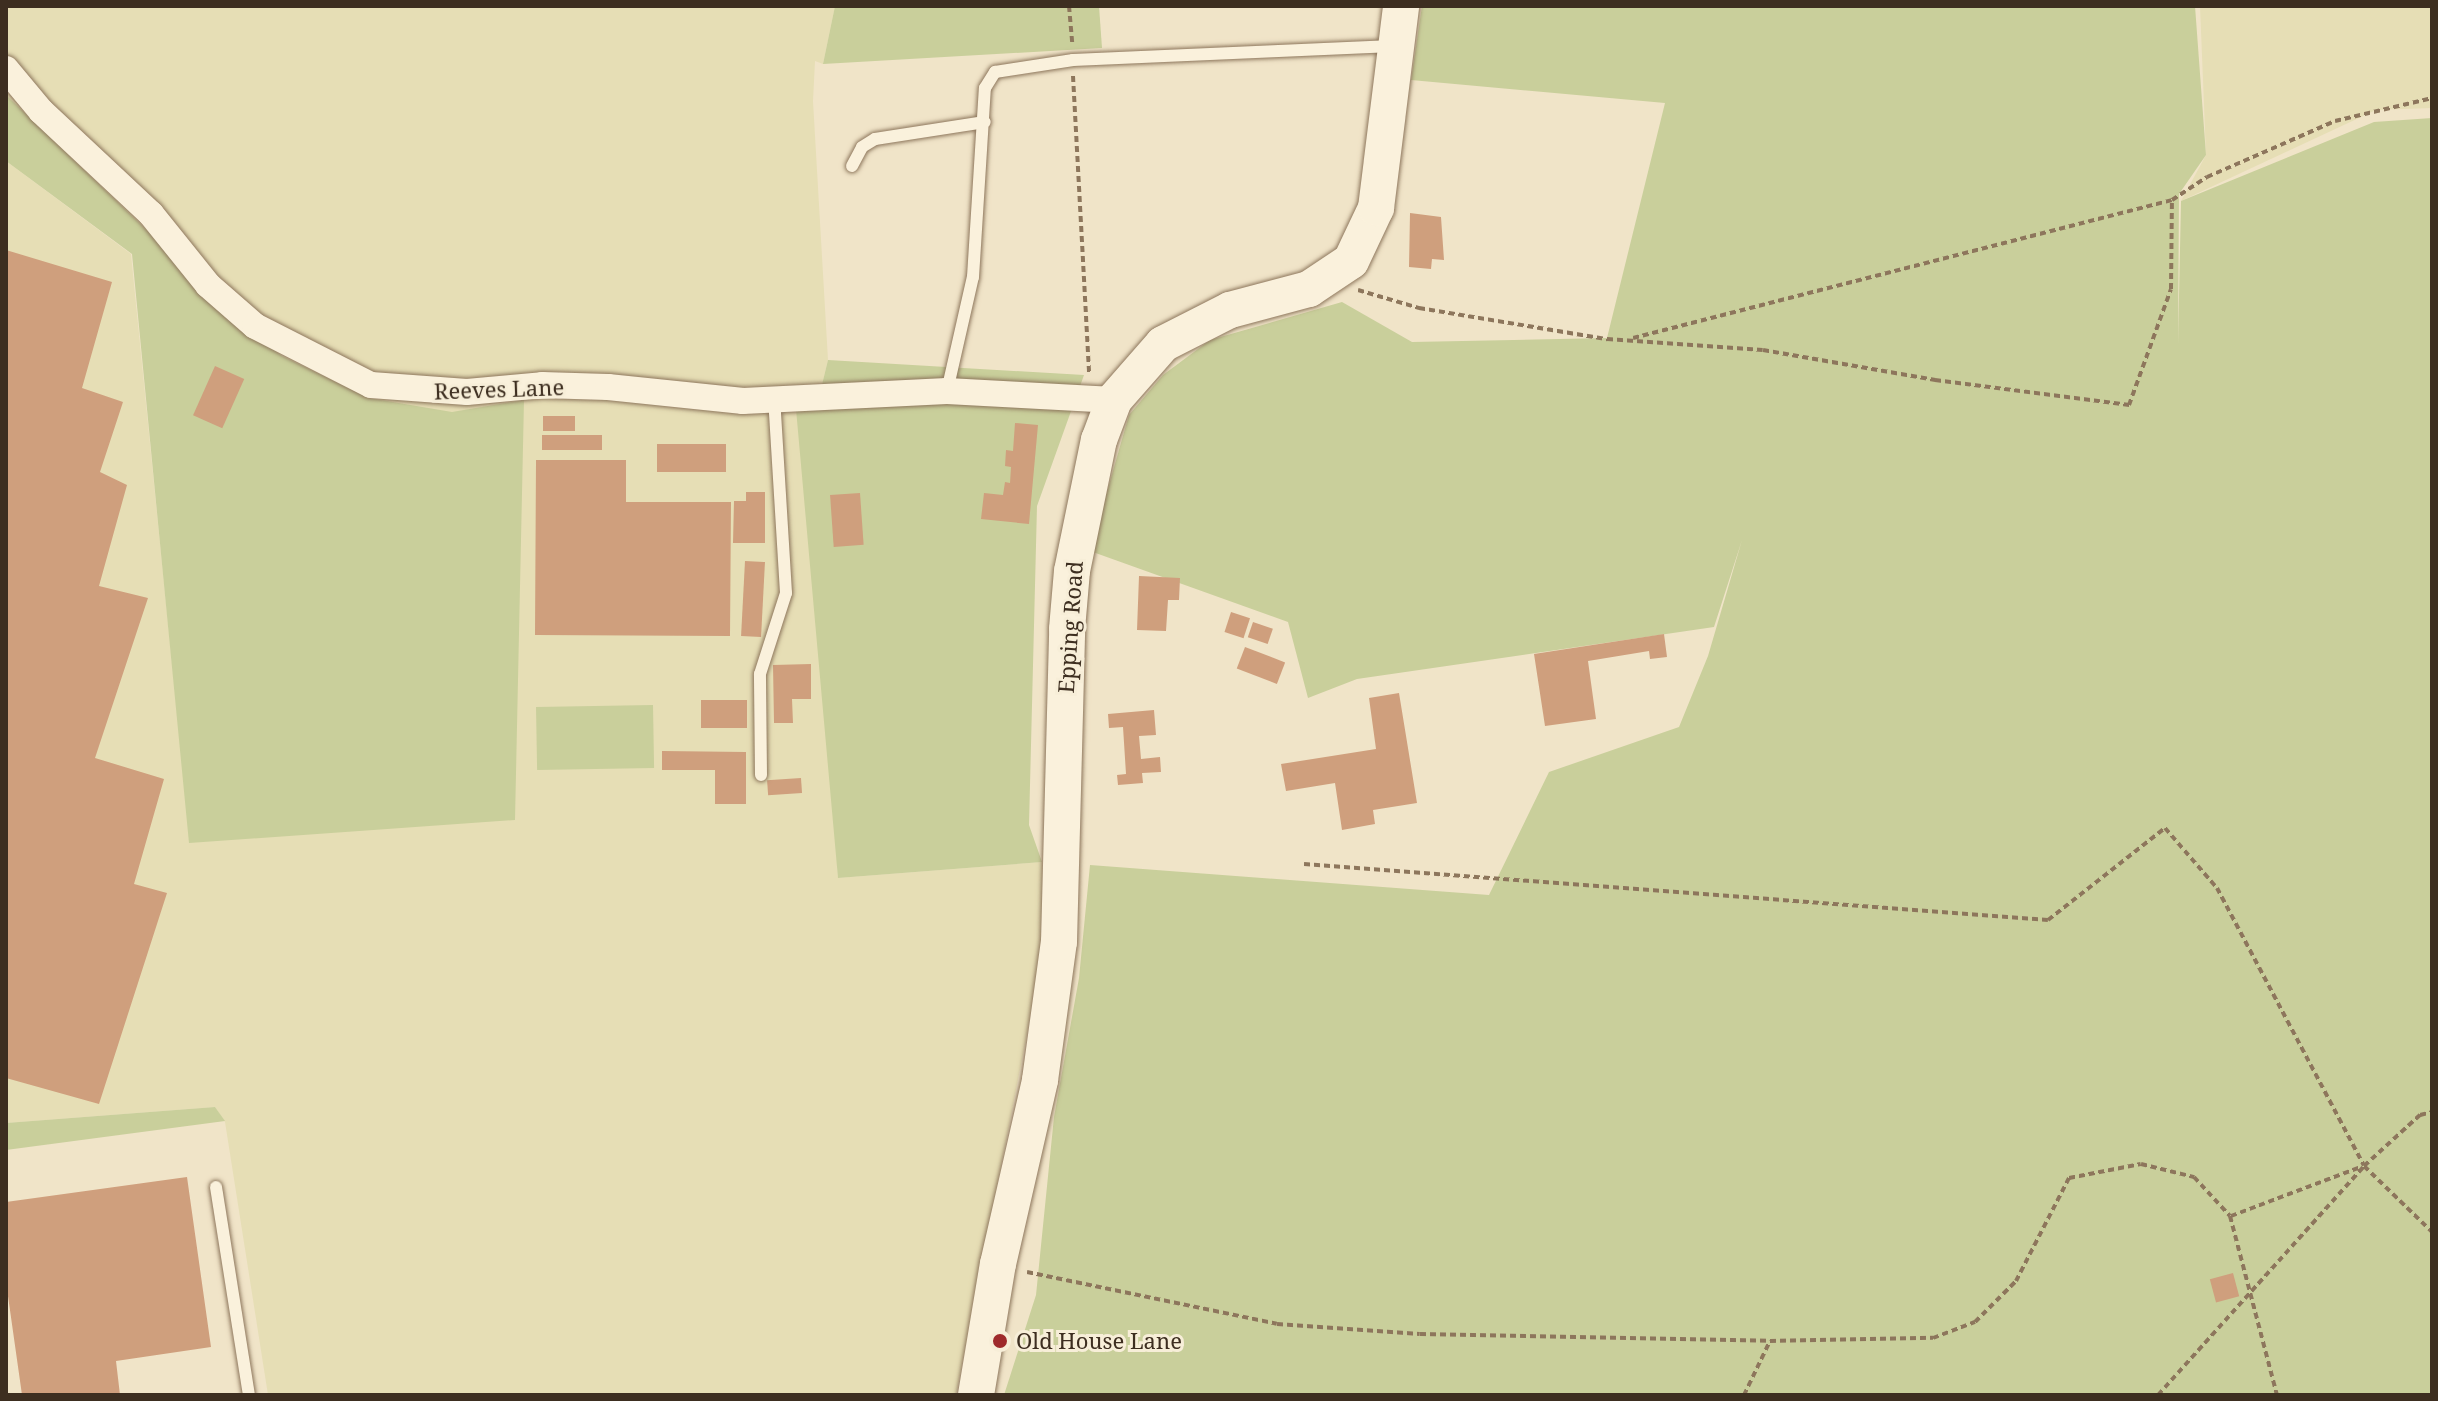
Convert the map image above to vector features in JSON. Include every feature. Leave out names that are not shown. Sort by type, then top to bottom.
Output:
[{"type":"main road","name":"Epping Road","points":[[976,1395],[998,1264],[1040,1080],[1059,942],[1064,665],[1072,571],[1096,452],[1102,399],[1154,352],[1193,325],[1330,278],[1351,261],[1376,208],[1401,6]]},
{"type":"street","name":"Reeves Lane","points":[[6,69],[41,111],[151,214],[208,285],[255,326],[371,385],[467,392],[542,385],[672,398],[774,399],[947,391],[1102,399]]},
{"type":"lane","points":[[947,391],[973,277],[985,88],[995,72],[1073,60],[1396,46]]},
{"type":"lane","points":[[852,166],[862,147],[875,139],[985,122]]},
{"type":"lane","points":[[761,775],[760,674],[786,593],[774,399]]},
{"type":"lane","points":[[216,1187],[249,1395]]},
{"type":"path","points":[[1069,6],[1102,399]]},
{"type":"path","points":[[1625,340],[2172,200],[2207,177],[2335,121],[2432,98]]},
{"type":"path","points":[[1330,278],[1419,308],[1625,340],[1763,350],[1878,371],[2129,405],[2171,289],[2172,200]]},
{"type":"path","points":[[1304,864],[2048,920],[2165,828],[2217,888],[2364,1166],[2432,1232]]},
{"type":"path","points":[[2158,1395],[2364,1166],[2420,1115],[2432,1112]]},
{"type":"path","points":[[998,1264],[1277,1324],[1420,1334],[1770,1341],[1933,1338],[1975,1322],[2016,1281],[2069,1178],[2141,1164],[2194,1177],[2230,1216],[2252,1290],[2277,1395]]},
{"type":"path","points":[[2230,1216],[2364,1166]]},
{"type":"path","points":[[1744,1395],[1770,1341]]},
{"type":"shaded area","points":[[6,6],[835,6],[823,64],[815,61],[813,101],[828,360],[816,409],[838,878],[1042,862],[1048,927],[956,1395],[268,1395],[225,1122],[215,1107],[6,1123],[6,161],[131,254],[190,843],[452,415],[369,398],[282,356],[215,305],[6,95]]},
{"type":"shaded area","points":[[2200,6],[2432,6],[2432,108],[2376,110],[2181,201],[2206,155]]},
{"type":"green space","points":[[835,6],[1099,6],[1102,48],[823,64]]},
{"type":"green space","points":[[1422,6],[2195,6],[2206,155],[2179,194],[2178,344],[2181,201],[2374,122],[2432,118],[2432,1395],[1004,1395],[1036,1295],[1054,1117],[1079,978],[1090,865],[1489,895],[1549,772],[1679,727],[1708,656],[1742,540],[1714,627],[1357,679],[1308,698],[1288,622],[1090,551],[1129,415],[1163,375],[1210,340],[1342,302],[1412,342],[1607,338],[1665,103],[1411,80]]},
{"type":"green space","points":[[6,95],[160,243],[209,300],[282,356],[369,398],[452,412],[524,400],[515,820],[189,843],[132,254],[6,161]]},
{"type":"green space","points":[[828,360],[1084,375],[1037,506],[1029,825],[1042,862],[838,878],[796,409],[816,409]]},
{"type":"green space","points":[[653,705],[654,768],[537,770],[536,707]]},
{"type":"green space","points":[[215,1107],[225,1121],[6,1150],[6,1123]]},
{"type":"building","points":[[1410,213],[1441,217],[1444,260],[1432,259],[1431,269],[1409,267]]},
{"type":"building","points":[[6,250],[112,282],[82,388],[123,402],[100,472],[127,485],[99,586],[148,598],[95,758],[164,779],[134,884],[167,893],[99,1104],[6,1078]]},
{"type":"building","points":[[215,366],[244,379],[222,428],[193,415]]},
{"type":"building","points":[[543,416],[575,416],[575,431],[543,431]]},
{"type":"building","points":[[1015,423],[1038,425],[1029,524],[981,519],[984,493],[1003,495],[1005,482],[1010,483],[1011,467],[1005,466],[1006,450],[1013,451]]},
{"type":"building","points":[[542,435],[602,435],[602,450],[542,450]]},
{"type":"building","points":[[657,444],[726,444],[726,472],[657,472]]},
{"type":"building","points":[[536,460],[626,460],[626,502],[731,502],[730,636],[535,635]]},
{"type":"building","points":[[746,492],[765,492],[765,543],[733,543],[734,501],[746,501]]},
{"type":"building","points":[[860,493],[864,545],[834,547],[830,495]]},
{"type":"building","points":[[745,561],[765,562],[761,637],[741,636]]},
{"type":"building","points":[[1139,576],[1180,578],[1179,600],[1168,600],[1166,631],[1137,630]]},
{"type":"building","points":[[1231,612],[1250,618],[1244,638],[1225,632]]},
{"type":"building","points":[[1253,622],[1273,629],[1268,644],[1248,637]]},
{"type":"building","points":[[1664,634],[1667,657],[1650,659],[1649,651],[1588,661],[1596,719],[1545,726],[1534,654]]},
{"type":"building","points":[[1245,647],[1285,662],[1277,684],[1237,668]]},
{"type":"building","points":[[811,664],[811,699],[792,699],[793,723],[774,723],[773,665]]},
{"type":"building","points":[[1399,693],[1417,803],[1373,810],[1375,824],[1342,830],[1335,783],[1286,791],[1281,764],[1376,749],[1369,698]]},
{"type":"building","points":[[701,700],[747,700],[747,728],[701,728]]},
{"type":"building","points":[[1154,710],[1156,735],[1139,736],[1141,759],[1160,757],[1161,772],[1142,773],[1143,783],[1118,785],[1117,775],[1126,774],[1123,727],[1109,728],[1108,714]]},
{"type":"building","points":[[662,751],[746,752],[746,804],[715,804],[715,770],[662,770]]},
{"type":"building","points":[[801,778],[802,793],[768,795],[767,780]]},
{"type":"building","points":[[187,1177],[211,1347],[116,1361],[120,1395],[22,1395],[6,1282],[6,1202]]},
{"type":"building","points":[[2233,1273],[2239,1296],[2216,1302],[2210,1279]]},
{"type":"place","name":"Old House Lane","points":[[1000,1341]]}]
